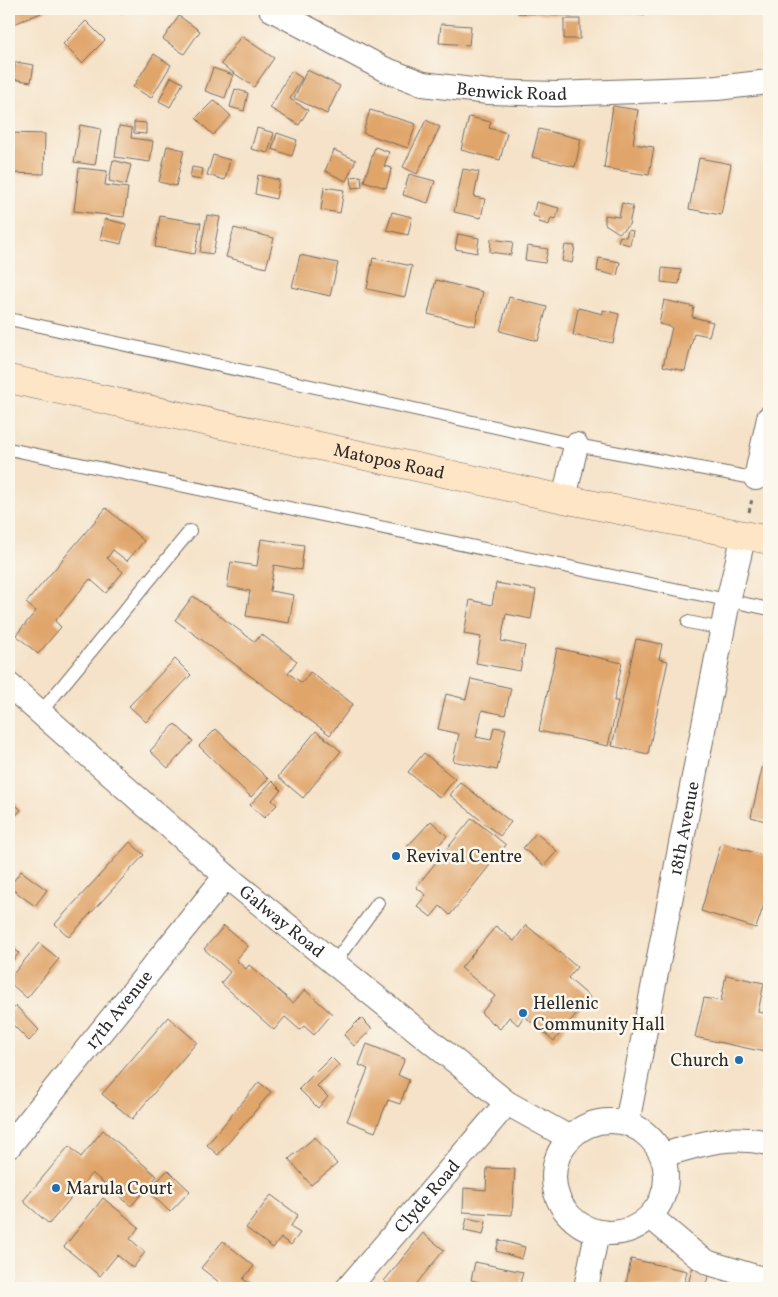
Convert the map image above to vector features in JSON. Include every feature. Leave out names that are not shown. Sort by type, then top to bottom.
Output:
[{"type":"main road","name":"Matopos Road","points":[[9,380],[564,499],[756,537]]},
{"type":"street","name":"Benwick Road","points":[[271,9],[384,69],[423,84],[488,92],[556,94],[717,88],[769,82]]},
{"type":"street","points":[[763,480],[769,418]]},
{"type":"street","points":[[564,499],[576,445]]},
{"type":"street","name":"18th Avenue","points":[[627,1123],[728,601],[756,537]]},
{"type":"street","name":"Galway Road","points":[[9,685],[226,876],[507,1103],[570,1138]]},
{"type":"street","points":[[9,1146],[226,876]]},
{"type":"street","name":"17th Avenue","points":[[9,1140],[226,876]]},
{"type":"street","name":"Clyde Road","points":[[348,1288],[507,1103]]},
{"type":"street","points":[[612,1120],[627,1123],[642,1130],[654,1141],[663,1155],[667,1171],[666,1188],[660,1203],[651,1217],[626,1232],[597,1232],[581,1226],[568,1215],[559,1201],[554,1184],[554,1168],[560,1151],[570,1138],[582,1128],[596,1122],[612,1120]]},
{"type":"street","points":[[663,1155],[712,1140],[738,1139],[769,1143]]},
{"type":"street","points":[[651,1217],[708,1263],[769,1281]]},
{"type":"street","points":[[586,1288],[597,1232]]},
{"type":"lane","points":[[9,319],[576,445],[763,480]]},
{"type":"lane","points":[[9,448],[769,609]]},
{"type":"lane","points":[[40,712],[190,531]]},
{"type":"lane","points":[[688,622],[722,629]]},
{"type":"lane","points":[[334,963],[378,903]]},
{"type":"path","points":[[756,537],[763,480]]},
{"type":"building","points":[[9,9],[45,9],[46,11],[14,24]]},
{"type":"building","points":[[115,9],[126,9],[122,14]]},
{"type":"building","points":[[519,9],[570,9],[570,15],[518,13]]},
{"type":"building","points":[[606,9],[645,9],[645,15],[606,12]]},
{"type":"building","points":[[179,16],[200,31],[184,54],[163,39]]},
{"type":"building","points":[[564,19],[580,19],[580,39],[564,39]]},
{"type":"building","points":[[86,21],[105,40],[82,63],[63,44]]},
{"type":"building","points":[[441,24],[471,26],[469,45],[439,43]]},
{"type":"building","points":[[241,36],[274,58],[254,87],[221,64]]},
{"type":"building","points":[[154,54],[171,65],[151,98],[133,87]]},
{"type":"building","points":[[15,62],[34,65],[31,82],[13,79]]},
{"type":"building","points":[[213,68],[233,75],[225,98],[205,91]]},
{"type":"building","points":[[307,70],[340,86],[327,114],[294,98]]},
{"type":"building","points":[[291,71],[302,78],[290,99],[308,110],[299,125],[270,108]]},
{"type":"building","points":[[171,77],[183,83],[170,107],[159,101]]},
{"type":"building","points":[[235,89],[248,93],[244,111],[230,107]]},
{"type":"building","points":[[214,100],[231,116],[213,135],[196,118]]},
{"type":"building","points":[[613,106],[638,110],[633,144],[654,147],[649,175],[604,168]]},
{"type":"building","points":[[370,110],[416,124],[408,148],[363,133]]},
{"type":"building","points":[[469,117],[491,122],[489,128],[507,133],[500,160],[461,150]]},
{"type":"building","points":[[426,120],[440,127],[417,174],[403,167]]},
{"type":"building","points":[[134,122],[146,123],[146,134],[134,133]]},
{"type":"building","points":[[80,125],[101,129],[95,165],[74,162]]},
{"type":"building","points":[[119,126],[132,128],[131,138],[153,141],[150,162],[115,157]]},
{"type":"building","points":[[257,128],[274,133],[268,153],[251,149]]},
{"type":"building","points":[[539,129],[581,139],[575,167],[532,157]]},
{"type":"building","points":[[9,133],[45,134],[44,174],[9,173]]},
{"type":"building","points":[[277,133],[297,140],[292,156],[272,149]]},
{"type":"building","points":[[167,146],[184,150],[176,186],[159,182]]},
{"type":"building","points":[[375,147],[389,152],[384,166],[392,168],[386,188],[364,181]]},
{"type":"building","points":[[334,150],[356,160],[346,181],[325,171]]},
{"type":"building","points":[[213,155],[230,160],[225,180],[207,175]]},
{"type":"building","points":[[699,158],[731,164],[721,215],[689,209]]},
{"type":"building","points":[[113,160],[131,165],[126,185],[109,181]]},
{"type":"building","points":[[192,167],[203,169],[201,180],[190,178]]},
{"type":"building","points":[[79,168],[107,171],[105,185],[128,188],[124,217],[74,211]]},
{"type":"building","points":[[463,169],[479,172],[474,197],[485,199],[481,218],[454,212]]},
{"type":"building","points":[[409,174],[435,181],[428,203],[403,195]]},
{"type":"building","points":[[258,175],[279,180],[276,199],[255,194]]},
{"type":"building","points":[[361,176],[362,187],[352,188],[351,177]]},
{"type":"building","points":[[324,187],[344,190],[340,213],[321,210]]},
{"type":"building","points":[[536,202],[559,208],[556,219],[551,218],[549,225],[539,222],[540,218],[533,216]]},
{"type":"building","points":[[622,203],[633,206],[629,225],[619,233],[605,224],[605,215],[619,217]]},
{"type":"building","points":[[392,212],[412,217],[408,235],[387,230]]},
{"type":"building","points":[[207,215],[220,217],[213,254],[200,252]]},
{"type":"building","points":[[160,216],[201,223],[195,254],[155,247]]},
{"type":"building","points":[[105,219],[126,224],[121,244],[100,239]]},
{"type":"building","points":[[234,228],[274,238],[266,268],[226,257]]},
{"type":"building","points":[[628,230],[633,231],[630,245],[618,242],[620,236],[626,237]]},
{"type":"building","points":[[458,234],[479,238],[477,253],[455,249]]},
{"type":"building","points":[[491,239],[513,242],[511,255],[490,252]]},
{"type":"building","points":[[565,245],[575,246],[572,263],[562,261]]},
{"type":"building","points":[[527,246],[548,249],[545,263],[525,260]]},
{"type":"building","points":[[300,255],[338,263],[330,296],[292,287]]},
{"type":"building","points":[[373,258],[412,266],[405,297],[367,289]]},
{"type":"building","points":[[599,258],[620,262],[617,276],[597,271]]},
{"type":"building","points":[[662,268],[681,270],[679,284],[661,282]]},
{"type":"building","points":[[436,280],[483,292],[475,326],[428,314]]},
{"type":"building","points":[[509,297],[547,307],[538,341],[500,331]]},
{"type":"building","points":[[664,300],[694,307],[692,317],[713,322],[709,336],[694,333],[685,371],[663,366],[672,327],[659,324]]},
{"type":"building","points":[[578,308],[603,314],[603,310],[619,314],[613,343],[573,335]]},
{"type":"building","points":[[106,508],[144,541],[127,561],[113,550],[107,558],[123,572],[106,593],[90,579],[55,621],[61,627],[38,654],[16,635],[36,611],[26,603]]},
{"type":"building","points":[[261,539],[304,545],[301,570],[274,565],[270,591],[294,595],[289,623],[246,616],[250,591],[227,587],[231,562],[257,566]]},
{"type":"building","points":[[496,583],[536,590],[531,619],[506,614],[501,641],[525,646],[520,671],[476,663],[481,637],[464,634],[470,600],[492,605]]},
{"type":"building","points":[[193,596],[255,642],[261,634],[297,661],[288,673],[302,683],[310,672],[353,704],[330,735],[175,620]]},
{"type":"building","points":[[636,639],[662,644],[659,659],[668,661],[648,754],[612,746]]},
{"type":"building","points":[[557,648],[622,663],[614,701],[618,701],[608,746],[539,731]]},
{"type":"building","points":[[175,659],[191,675],[146,722],[129,706]]},
{"type":"building","points":[[471,679],[511,688],[505,715],[482,710],[476,737],[491,740],[494,727],[506,729],[497,770],[453,761],[459,734],[438,729],[446,694],[466,699]]},
{"type":"building","points":[[175,724],[193,741],[168,768],[150,751]]},
{"type":"building","points":[[216,729],[268,779],[251,797],[199,746]]},
{"type":"building","points":[[316,731],[341,751],[303,798],[278,777]]},
{"type":"building","points":[[424,753],[455,779],[440,798],[408,772]]},
{"type":"building","points":[[764,760],[769,761],[769,822],[751,817]]},
{"type":"building","points":[[272,781],[281,790],[272,800],[277,805],[264,818],[250,805]]},
{"type":"building","points":[[460,782],[511,822],[500,836],[450,795]]},
{"type":"building","points":[[9,798],[21,810],[9,823]]},
{"type":"building","points":[[472,818],[506,845],[450,915],[440,906],[431,917],[417,906],[426,895],[416,887]]},
{"type":"building","points":[[431,821],[447,836],[423,862],[407,847]]},
{"type":"building","points":[[536,833],[557,851],[544,866],[523,848]]},
{"type":"building","points":[[130,842],[144,855],[69,937],[55,924]]},
{"type":"building","points":[[721,843],[769,857],[769,906],[764,904],[756,928],[701,911]]},
{"type":"building","points":[[21,871],[47,890],[35,906],[9,887]]},
{"type":"building","points":[[526,925],[577,967],[568,978],[590,997],[554,1041],[524,1016],[518,1025],[509,1017],[500,1029],[481,1013],[495,996],[461,968],[496,926],[514,941]]},
{"type":"building","points":[[224,926],[248,946],[236,960],[246,969],[249,965],[293,1003],[305,990],[332,1014],[314,1035],[304,1026],[300,1030],[285,1017],[274,1030],[221,983],[230,972],[204,949]]},
{"type":"building","points":[[39,943],[59,959],[27,998],[9,982],[9,979]]},
{"type":"building","points":[[9,944],[19,953],[9,965]]},
{"type":"building","points":[[726,975],[764,983],[758,1012],[769,1014],[769,1053],[695,1037],[704,998],[721,1001]]},
{"type":"building","points":[[16,1006],[39,1030],[29,1041],[9,1021],[9,1013]]},
{"type":"building","points":[[168,1017],[197,1042],[132,1119],[102,1094]]},
{"type":"building","points":[[361,1018],[372,1029],[354,1046],[344,1035]]},
{"type":"building","points":[[367,1044],[405,1059],[398,1075],[409,1080],[400,1104],[388,1100],[375,1132],[347,1121],[368,1069],[359,1065]]},
{"type":"building","points":[[331,1057],[339,1065],[317,1086],[328,1097],[318,1108],[299,1089]]},
{"type":"building","points":[[259,1082],[271,1092],[218,1155],[207,1145]]},
{"type":"building","name":"Marula Court","points":[[103,1130],[157,1176],[131,1206],[92,1173],[49,1224],[23,1201],[69,1146],[81,1157]]},
{"type":"building","points":[[315,1137],[337,1164],[311,1185],[289,1159]]},
{"type":"building","points":[[487,1168],[515,1169],[512,1215],[463,1212],[464,1188],[486,1190]]},
{"type":"building","points":[[168,1170],[190,1191],[170,1212],[148,1191]]},
{"type":"building","points":[[271,1195],[298,1215],[290,1227],[300,1233],[291,1245],[281,1238],[273,1248],[246,1228]]},
{"type":"building","points":[[103,1198],[139,1227],[130,1239],[145,1252],[133,1268],[117,1255],[100,1276],[64,1247]]},
{"type":"building","points":[[467,1218],[486,1222],[483,1235],[464,1231]]},
{"type":"building","points":[[423,1233],[444,1250],[413,1288],[393,1288],[384,1281]]},
{"type":"building","points":[[499,1240],[525,1247],[522,1259],[496,1251]]},
{"type":"building","points":[[223,1241],[254,1266],[243,1279],[251,1285],[248,1288],[216,1288],[220,1283],[201,1268]]},
{"type":"building","points":[[631,1259],[687,1271],[683,1288],[625,1288]]},
{"type":"building","points":[[475,1262],[523,1272],[519,1288],[471,1280]]},
{"type":"building","points":[[693,1266],[710,1270],[705,1288],[687,1288]]},
{"type":"place","name":"Revival Centre","points":[[396,856]]},
{"type":"place","name":"Hellenic Community Hall","points":[[523,1013]]},
{"type":"place","name":"Church","points":[[739,1060]]},
{"type":"place","name":"Marula Court","points":[[56,1188]]}]
